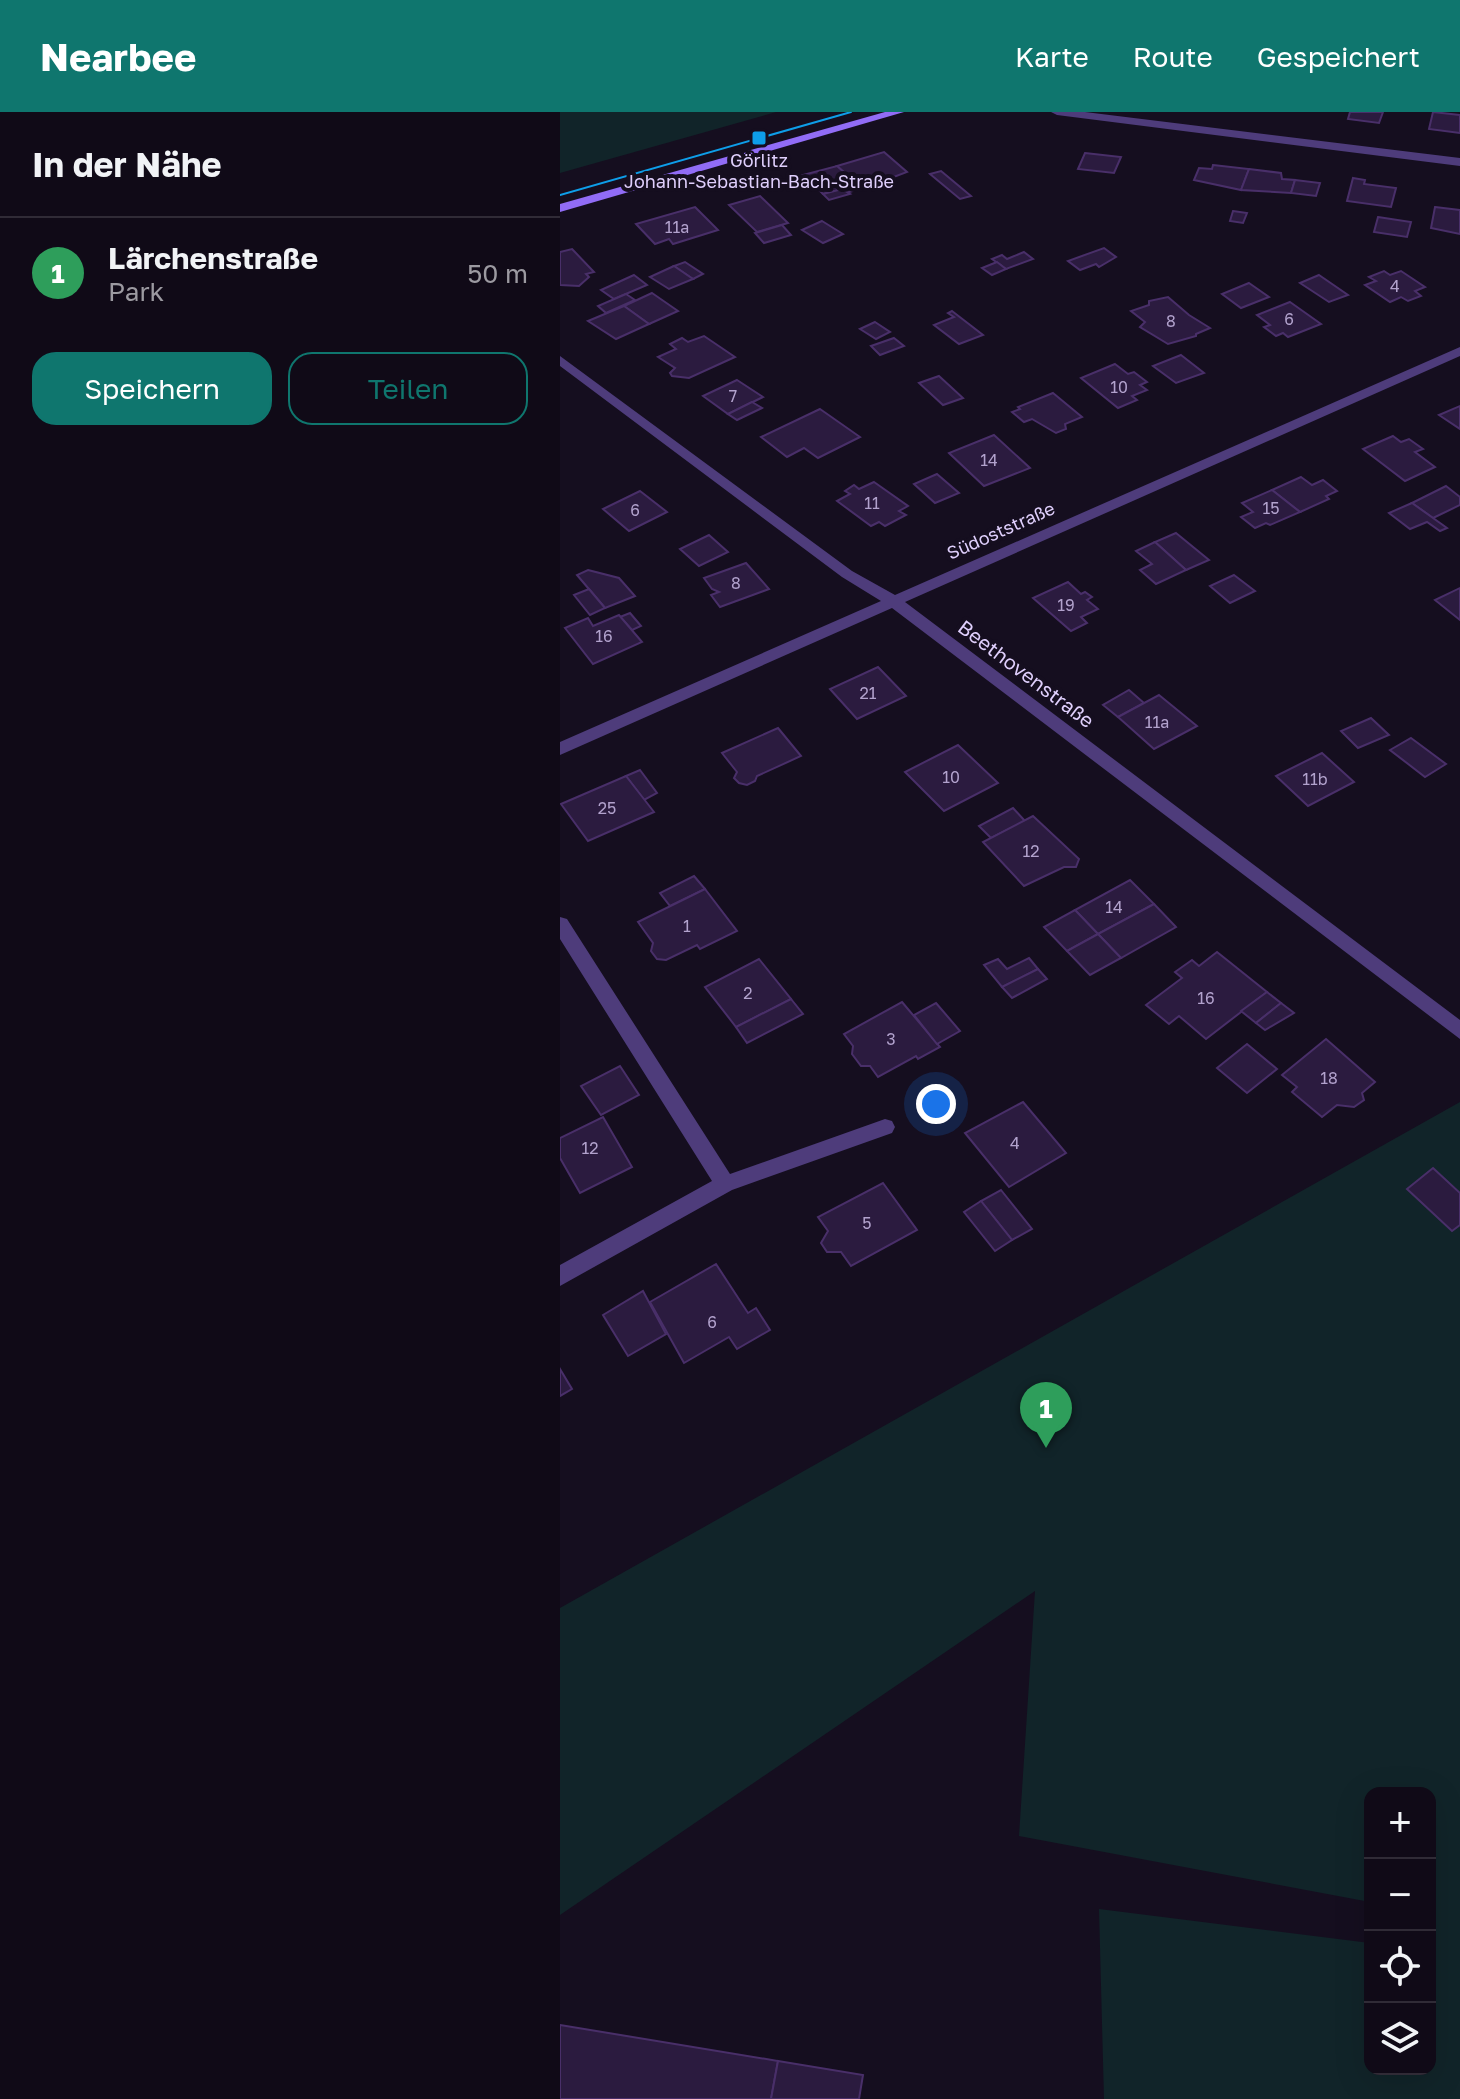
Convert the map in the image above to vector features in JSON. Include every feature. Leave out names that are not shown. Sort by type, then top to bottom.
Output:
[{"type":"main road","points":[[560,208],[898,112]]},
{"type":"street","points":[[1057,112],[1460,162]]},
{"type":"street","name":"Südoststraße","points":[[560,749],[1460,351]]},
{"type":"street","name":"Beethovenstraße","points":[[560,360],[847,574],[892,600],[1460,1031]]},
{"type":"street","points":[[560,924],[725,1184]]},
{"type":"street","points":[[560,1276],[725,1184],[885,1127]]},
{"type":"green space","points":[[560,112],[776,112],[560,173]]},
{"type":"green space","points":[[1460,1102],[1460,2099],[1104,2099],[1099,1909],[1364,1942],[1364,2075],[1436,2075],[1436,1787],[1364,1787],[1364,1901],[1019,1836],[1035,1591],[560,1915],[560,1608]]},
{"type":"building","points":[[1350,112],[1383,112],[1379,123],[1348,119]]},
{"type":"building","points":[[1433,112],[1460,115],[1460,133],[1429,129]]},
{"type":"building","points":[[884,152],[907,172],[862,189],[837,166]]},
{"type":"building","points":[[1085,153],[1121,157],[1114,173],[1078,169]]},
{"type":"building","points":[[1213,165],[1249,169],[1241,190],[1194,180],[1199,168],[1212,169]]},
{"type":"building","points":[[837,166],[862,188],[846,193],[842,189],[823,194],[803,175]]},
{"type":"building","points":[[1249,169],[1281,173],[1282,179],[1295,180],[1291,193],[1241,190]]},
{"type":"building","points":[[941,171],[971,196],[960,199],[930,174]]},
{"type":"building","points":[[1353,178],[1365,180],[1364,184],[1396,188],[1391,207],[1347,201]]},
{"type":"building","points":[[1295,180],[1320,183],[1316,196],[1291,193]]},
{"type":"building","points":[[842,189],[850,194],[829,200],[823,194]]},
{"type":"building","points":[[760,196],[788,223],[757,232],[729,205]]},
{"type":"building","points":[[695,207],[718,230],[673,244],[669,239],[655,244],[636,224]]},
{"type":"building","points":[[1435,207],[1460,210],[1460,234],[1431,228]]},
{"type":"building","points":[[1233,211],[1247,213],[1243,223],[1230,221]]},
{"type":"building","points":[[1378,217],[1411,222],[1407,237],[1374,232]]},
{"type":"building","points":[[822,221],[843,234],[823,243],[802,230]]},
{"type":"building","points":[[782,225],[791,235],[764,243],[755,233]]},
{"type":"building","points":[[1104,248],[1116,257],[1099,267],[1096,264],[1080,270],[1068,261]]},
{"type":"building","points":[[572,249],[594,272],[586,274],[589,277],[579,286],[560,285],[560,252]]},
{"type":"building","points":[[1024,252],[1033,259],[1006,269],[992,259],[1002,255],[1007,259]]},
{"type":"building","points":[[685,262],[703,274],[693,279],[674,266]]},
{"type":"building","points":[[997,262],[1006,269],[992,275],[982,268]]},
{"type":"building","points":[[674,266],[693,279],[669,289],[650,277]]},
{"type":"building","points":[[1384,271],[1390,275],[1401,271],[1425,287],[1415,291],[1421,296],[1408,301],[1401,297],[1390,302],[1365,285],[1376,281],[1369,277]]},
{"type":"building","points":[[634,275],[647,285],[614,299],[601,290]]},
{"type":"building","points":[[1319,275],[1348,295],[1329,302],[1300,283]]},
{"type":"building","points":[[1249,283],[1269,297],[1241,308],[1222,294]]},
{"type":"building","points":[[652,293],[678,311],[649,324],[624,306]]},
{"type":"building","points":[[626,294],[635,300],[606,313],[598,306]]},
{"type":"building","points":[[1168,297],[1210,328],[1196,336],[1168,344],[1140,327],[1145,322],[1131,311],[1149,305],[1149,301]]},
{"type":"building","points":[[1290,302],[1321,324],[1288,337],[1283,333],[1276,336],[1264,327],[1270,325],[1257,315]]},
{"type":"building","points":[[624,306],[649,324],[616,339],[588,321]]},
{"type":"building","points":[[952,311],[983,335],[959,344],[934,325],[954,317],[948,313]]},
{"type":"building","points":[[875,322],[890,332],[876,339],[860,329]]},
{"type":"building","points":[[704,336],[735,357],[689,378],[672,376],[670,373],[675,368],[658,357],[676,349],[670,344],[682,338],[688,342]]},
{"type":"building","points":[[894,338],[904,346],[880,355],[871,346]]},
{"type":"building","points":[[1181,355],[1204,373],[1176,383],[1153,366]]},
{"type":"building","points":[[1115,364],[1147,382],[1140,385],[1147,390],[1132,396],[1137,400],[1118,408],[1081,378]]},
{"type":"building","points":[[939,376],[963,398],[943,405],[919,383]]},
{"type":"building","points":[[737,380],[763,397],[728,414],[703,396]]},
{"type":"building","points":[[1053,393],[1082,417],[1065,424],[1066,429],[1056,433],[1032,419],[1024,422],[1012,412],[1020,409],[1018,407]]},
{"type":"building","points":[[752,402],[762,408],[737,420],[728,414]]},
{"type":"building","points":[[1460,406],[1460,429],[1439,415]]},
{"type":"building","points":[[820,409],[860,437],[818,458],[804,448],[787,457],[761,437]]},
{"type":"building","points":[[994,435],[1030,468],[984,486],[949,453]]},
{"type":"building","points":[[1393,436],[1401,442],[1409,439],[1423,449],[1415,452],[1435,467],[1405,481],[1363,449]]},
{"type":"building","points":[[937,474],[959,493],[935,503],[914,484]]},
{"type":"building","points":[[1301,477],[1312,485],[1323,480],[1337,491],[1326,496],[1329,499],[1300,512],[1272,490]]},
{"type":"building","points":[[874,482],[908,506],[899,511],[906,515],[885,526],[879,522],[871,526],[837,501],[850,494],[845,491],[854,485],[859,489]]},
{"type":"building","points":[[1446,486],[1460,497],[1460,505],[1433,518],[1412,503]]},
{"type":"building","points":[[1272,490],[1300,512],[1255,528],[1241,517],[1253,512],[1242,503]]},
{"type":"building","points":[[640,491],[667,512],[629,531],[603,509]]},
{"type":"building","points":[[1412,503],[1447,528],[1440,531],[1427,522],[1410,529],[1389,513]]},
{"type":"building","points":[[1176,533],[1209,560],[1186,570],[1155,542]]},
{"type":"building","points":[[709,535],[728,552],[699,566],[680,549]]},
{"type":"building","points":[[1155,542],[1186,570],[1156,584],[1140,570],[1152,564],[1136,551]]},
{"type":"building","points":[[746,563],[769,589],[720,607],[711,595],[719,592],[712,589],[704,578]]},
{"type":"building","points":[[588,570],[619,578],[635,596],[605,608],[577,575]]},
{"type":"building","points":[[1234,575],[1255,591],[1230,603],[1210,586]]},
{"type":"building","points":[[1068,582],[1081,594],[1085,592],[1092,597],[1087,600],[1098,609],[1081,617],[1087,623],[1071,631],[1033,598]]},
{"type":"building","points":[[1460,588],[1460,620],[1435,600]]},
{"type":"building","points":[[589,589],[605,608],[590,615],[574,595]]},
{"type":"building","points":[[630,613],[641,626],[632,630],[620,617]]},
{"type":"building","points":[[619,615],[642,642],[593,664],[565,628],[588,618],[593,626]]},
{"type":"building","points":[[878,667],[906,696],[857,719],[830,689]]},
{"type":"building","points":[[1129,690],[1144,703],[1118,717],[1103,705]]},
{"type":"building","points":[[1159,695],[1197,726],[1154,749],[1118,717]]},
{"type":"building","points":[[1371,718],[1389,735],[1358,748],[1341,731]]},
{"type":"building","points":[[778,728],[801,756],[757,776],[747,785],[739,783],[734,778],[737,772],[722,753]]},
{"type":"building","points":[[1411,738],[1446,764],[1425,777],[1390,750]]},
{"type":"building","points":[[958,745],[998,783],[944,811],[905,772]]},
{"type":"building","points":[[1322,753],[1354,782],[1308,806],[1276,776]]},
{"type":"building","points":[[640,770],[657,793],[644,800],[626,776]]},
{"type":"building","points":[[626,776],[654,812],[588,841],[561,804]]},
{"type":"building","points":[[1013,808],[1025,821],[991,838],[979,826]]},
{"type":"building","points":[[1033,816],[1079,859],[1076,867],[1064,867],[1024,886],[983,842]]},
{"type":"building","points":[[694,876],[705,889],[670,906],[660,893]]},
{"type":"building","points":[[1130,880],[1154,904],[1098,934],[1075,910]]},
{"type":"building","points":[[705,889],[737,931],[700,949],[697,945],[666,960],[657,959],[651,951],[653,943],[638,922]]},
{"type":"building","points":[[1154,904],[1176,927],[1121,958],[1098,934]]},
{"type":"building","points":[[1075,910],[1098,934],[1067,951],[1044,927]]},
{"type":"building","points":[[1098,934],[1121,958],[1090,975],[1067,951]]},
{"type":"building","points":[[1217,952],[1267,992],[1206,1039],[1179,1016],[1169,1024],[1146,1005],[1182,978],[1175,972],[1192,960],[1199,966]]},
{"type":"building","points":[[1029,958],[1038,969],[1002,987],[984,965],[998,959],[1007,969]]},
{"type":"building","points":[[759,959],[791,999],[736,1027],[705,987]]},
{"type":"building","points":[[1038,969],[1047,979],[1012,998],[1002,987]]},
{"type":"building","points":[[1267,992],[1281,1003],[1256,1023],[1241,1011]]},
{"type":"building","points":[[791,999],[803,1014],[747,1043],[736,1027]]},
{"type":"building","points":[[902,1002],[940,1047],[878,1077],[870,1066],[861,1066],[844,1034]]},
{"type":"building","points":[[936,1003],[960,1031],[937,1044],[914,1015]]},
{"type":"building","points":[[1281,1003],[1294,1013],[1265,1030],[1256,1023]]},
{"type":"building","points":[[1326,1039],[1375,1082],[1362,1093],[1364,1100],[1354,1107],[1337,1105],[1322,1117],[1292,1092],[1297,1087],[1282,1075]]},
{"type":"building","points":[[1247,1044],[1277,1069],[1247,1093],[1217,1068]]},
{"type":"building","points":[[620,1066],[639,1095],[601,1115],[581,1086]]},
{"type":"building","points":[[1023,1102],[1066,1153],[1009,1187],[965,1133]]},
{"type":"building","points":[[603,1117],[632,1167],[580,1193],[560,1158],[560,1138]]},
{"type":"building","points":[[1433,1168],[1460,1193],[1460,1225],[1452,1231],[1407,1189]]},
{"type":"building","points":[[883,1183],[917,1230],[851,1266],[841,1252],[827,1252],[821,1243],[828,1231],[818,1217]]},
{"type":"building","points":[[1001,1190],[1032,1229],[1012,1240],[981,1201]]},
{"type":"building","points":[[981,1201],[1012,1240],[995,1251],[964,1212]]},
{"type":"building","points":[[716,1264],[748,1313],[756,1308],[770,1330],[737,1349],[729,1337],[684,1363],[650,1302]]},
{"type":"building","points":[[643,1291],[666,1334],[628,1356],[603,1315]]},
{"type":"building","points":[[560,1369],[572,1389],[560,1396]]},
{"type":"building","points":[[560,2025],[778,2061],[771,2099],[560,2099]]},
{"type":"building","points":[[778,2061],[863,2075],[859,2099],[771,2099]]},
{"type":"tram line","points":[[560,195],[851,112]]},
{"type":"place","name":"Görlitz Johann-Sebastian-Bach-Straße","points":[[759,138]]},
{"type":"place","name":"Lärchenstraße","points":[[1046,1448]]}]
